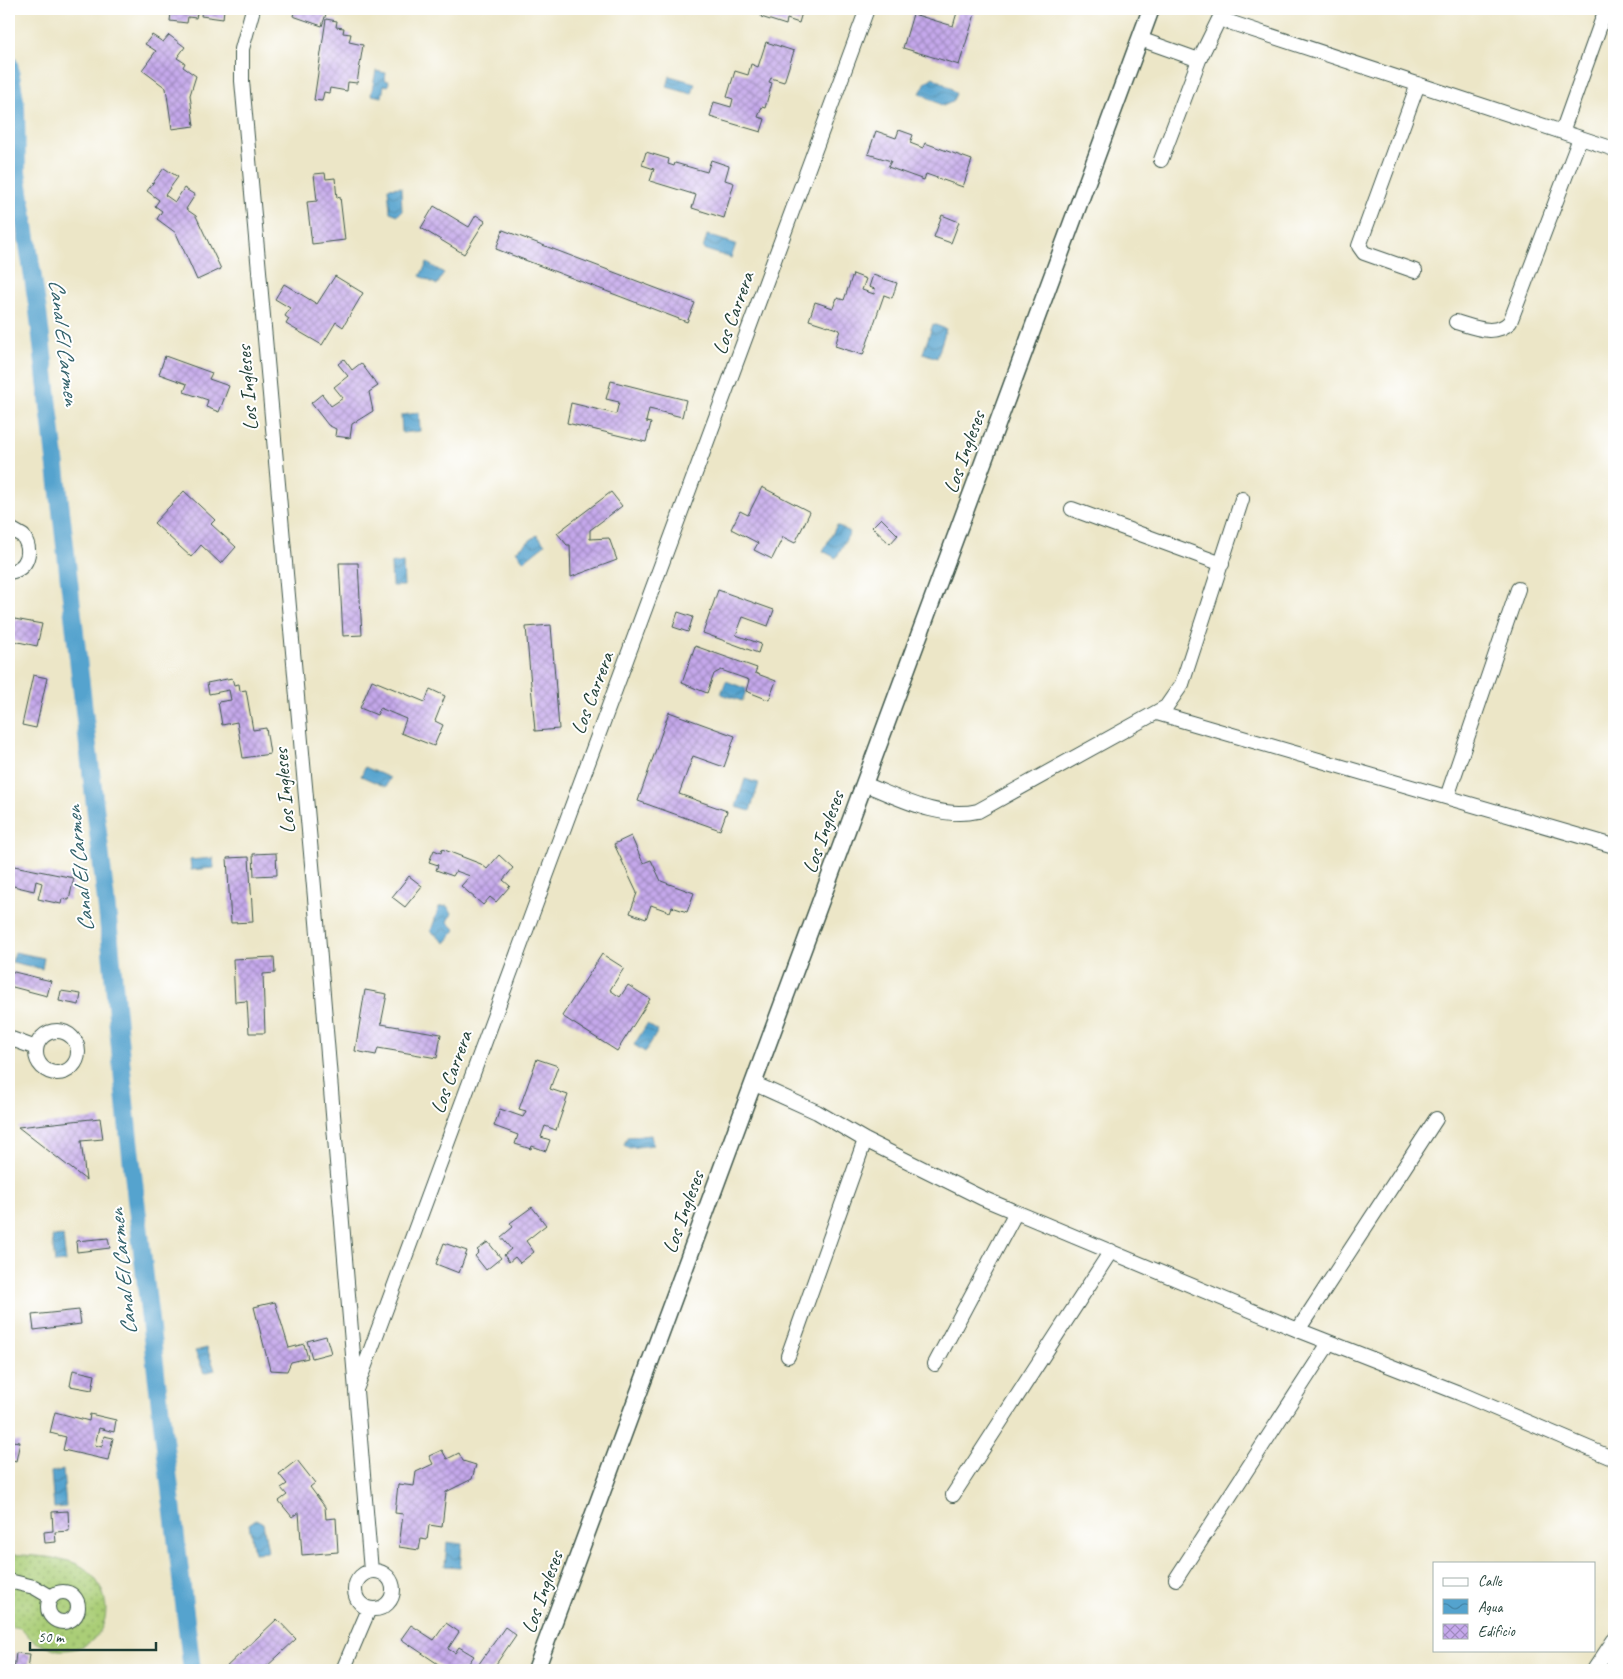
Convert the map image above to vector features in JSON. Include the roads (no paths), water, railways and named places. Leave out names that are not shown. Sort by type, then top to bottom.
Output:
[{"type":"street","name":"Los Ingleses","points":[[253,9],[242,49],[242,81],[316,908],[371,1571]]},
{"type":"street","name":"Los Carrera","points":[[355,1390],[867,9]]},
{"type":"street","name":"Los Ingleses","points":[[536,1670],[1151,9]]},
{"type":"street","points":[[1562,132],[1606,9]]},
{"type":"street","points":[[1161,160],[1198,60],[1222,14],[1418,84],[1614,149]]},
{"type":"street","points":[[1140,39],[1198,60]]},
{"type":"street","points":[[1415,271],[1364,253],[1360,246],[1418,84]]},
{"type":"street","points":[[1456,322],[1487,330],[1502,328],[1510,322],[1580,138]]},
{"type":"street","points":[[864,784],[937,811],[958,814],[978,811],[1157,713],[1174,699],[1182,684],[1242,499]]},
{"type":"street","points":[[1072,509],[1222,564]]},
{"type":"street","points":[[9,528],[18,531],[23,536],[29,549],[25,562],[20,568],[9,572]]},
{"type":"street","points":[[1447,797],[1518,589]]},
{"type":"street","points":[[1157,713],[1614,846]]},
{"type":"street","points":[[9,1038],[36,1048]]},
{"type":"street","points":[[753,1083],[817,1112],[865,1140],[946,1182],[1298,1330],[1459,1393],[1614,1460]]},
{"type":"street","points":[[1298,1330],[1436,1119]]},
{"type":"street","points":[[788,1356],[865,1140]]},
{"type":"street","points":[[935,1364],[1016,1212]]},
{"type":"street","points":[[953,1495],[1111,1251]]},
{"type":"street","points":[[1176,1579],[1329,1342]]},
{"type":"street","points":[[371,1571],[383,1574],[389,1578],[393,1591],[392,1597],[383,1607],[369,1609],[359,1603],[355,1586],[360,1576],[371,1571]]},
{"type":"street","points":[[9,1582],[34,1587],[51,1597]]},
{"type":"street","points":[[343,1670],[369,1609]]},
{"type":"street","points":[[1594,1670],[1614,1640]]},
{"type":"water","points":[[376,71],[386,73],[385,80],[389,81],[388,86],[384,85],[382,97],[371,95]]},
{"type":"water","points":[[670,76],[695,83],[692,94],[667,87]]},
{"type":"water","points":[[933,77],[952,89],[956,94],[952,102],[943,106],[920,93],[926,82]]},
{"type":"water","points":[[401,187],[402,211],[398,215],[390,212],[388,188]]},
{"type":"water","points":[[707,235],[736,244],[731,258],[703,249]]},
{"type":"water","points":[[427,263],[444,273],[437,285],[420,276]]},
{"type":"water","points":[[933,324],[946,329],[937,358],[923,353]]},
{"type":"water","points":[[419,413],[420,431],[402,433],[401,415]]},
{"type":"water","points":[[837,525],[850,532],[836,558],[823,551]]},
{"type":"water","points":[[537,535],[545,544],[524,561],[516,551]]},
{"type":"water","points":[[391,563],[403,563],[404,586],[392,586]]},
{"type":"water","points":[[726,681],[747,689],[742,701],[721,694]]},
{"type":"water","points":[[365,767],[390,778],[386,787],[361,776]]},
{"type":"water","points":[[745,779],[759,783],[750,811],[736,807]]},
{"type":"water","points":[[213,858],[214,868],[191,870],[190,860]]},
{"type":"water","points":[[447,906],[452,913],[448,922],[456,930],[445,943],[431,931],[439,907]]},
{"type":"water","points":[[15,952],[44,958],[42,969],[12,962]]},
{"type":"water","points":[[647,1024],[658,1031],[645,1052],[634,1045]]},
{"type":"water","points":[[651,1135],[653,1145],[629,1148],[624,1145],[627,1137]]},
{"type":"water","points":[[63,1236],[66,1262],[55,1263],[52,1237]]},
{"type":"water","points":[[207,1348],[215,1370],[204,1373],[195,1351]]},
{"type":"water","points":[[63,1470],[66,1507],[54,1508],[51,1472]]},
{"type":"water","points":[[256,1519],[263,1523],[268,1552],[254,1553],[249,1524]]},
{"type":"water","points":[[447,1542],[462,1544],[460,1567],[445,1566]]},
{"type":"waterway","name":"Canal El Carmen","points":[[9,64],[16,106],[17,172],[38,311],[108,919],[126,1113],[192,1670]]}]
